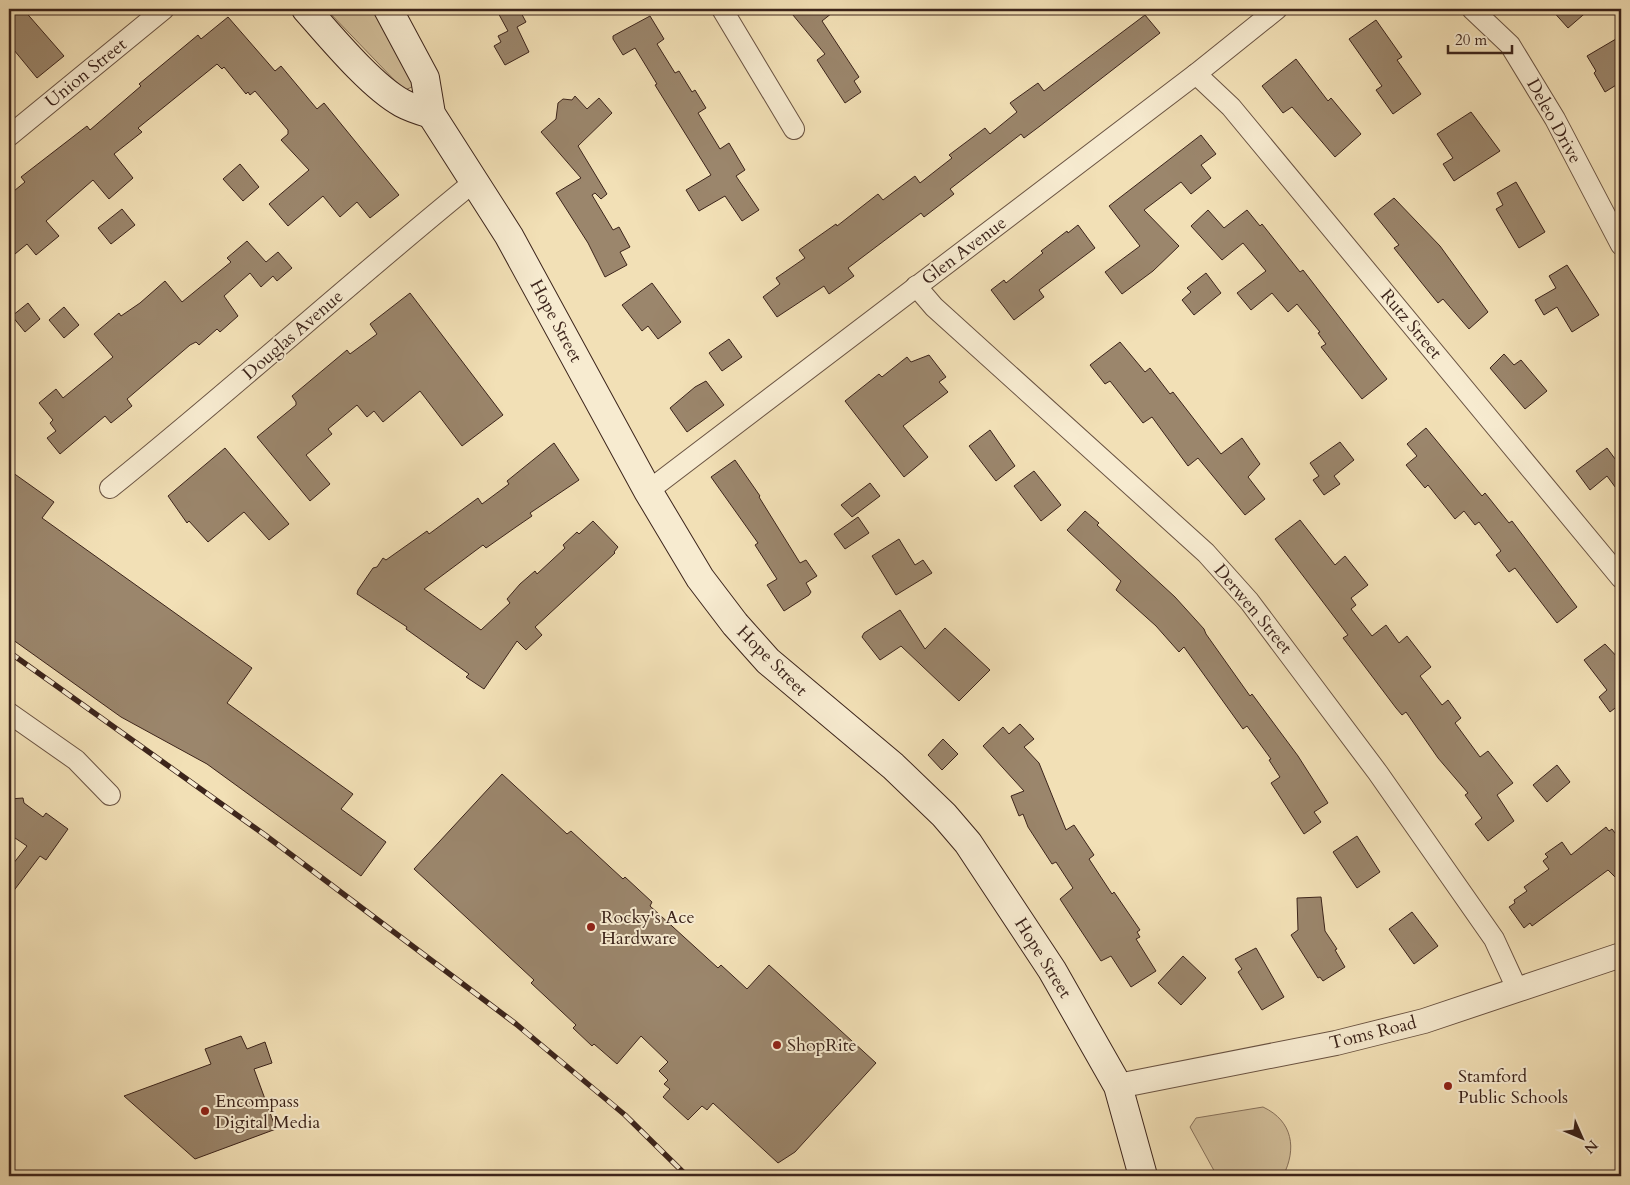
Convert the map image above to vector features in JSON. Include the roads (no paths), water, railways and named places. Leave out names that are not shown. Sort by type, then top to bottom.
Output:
[{"type":"main road","points":[[306,9],[389,94],[401,102],[431,114]]},
{"type":"main road","name":"Hope Street","points":[[388,9],[425,78],[431,114],[475,180],[527,268],[648,491],[700,578],[748,640],[799,690],[893,766],[944,815],[968,843],[1052,970],[1118,1086],[1143,1176]]},
{"type":"street","name":"Union Street","points":[[9,135],[164,9]]},
{"type":"street","points":[[722,9],[794,129]]},
{"type":"street","name":"Glen Avenue","points":[[648,491],[1196,74],[1278,9]]},
{"type":"street","name":"Deleo Drive","points":[[1472,9],[1510,45],[1555,120],[1621,245]]},
{"type":"street","name":"Rutz Street","points":[[1196,74],[1232,107],[1621,578]]},
{"type":"street","name":"Douglas Avenue","points":[[110,488],[212,405],[475,180]]},
{"type":"street","name":"Derwen Street","points":[[916,286],[934,307],[1206,553],[1249,600],[1372,765],[1494,939],[1518,991]]},
{"type":"street","points":[[12,722],[76,760],[110,795]]},
{"type":"street","name":"Toms Road","points":[[1118,1086],[1336,1043],[1424,1021],[1621,956]]},
{"type":"railway","points":[[9,652],[265,835],[516,1024],[625,1115],[687,1176]]},
{"type":"place","name":"Rocky's Ace Hardware","points":[[591,927]]},
{"type":"place","name":"ShopRite","points":[[777,1045]]},
{"type":"place","name":"Stamford Public Schools","points":[[1448,1086]]},
{"type":"place","name":"Encompass Digital Media","points":[[205,1111]]}]
